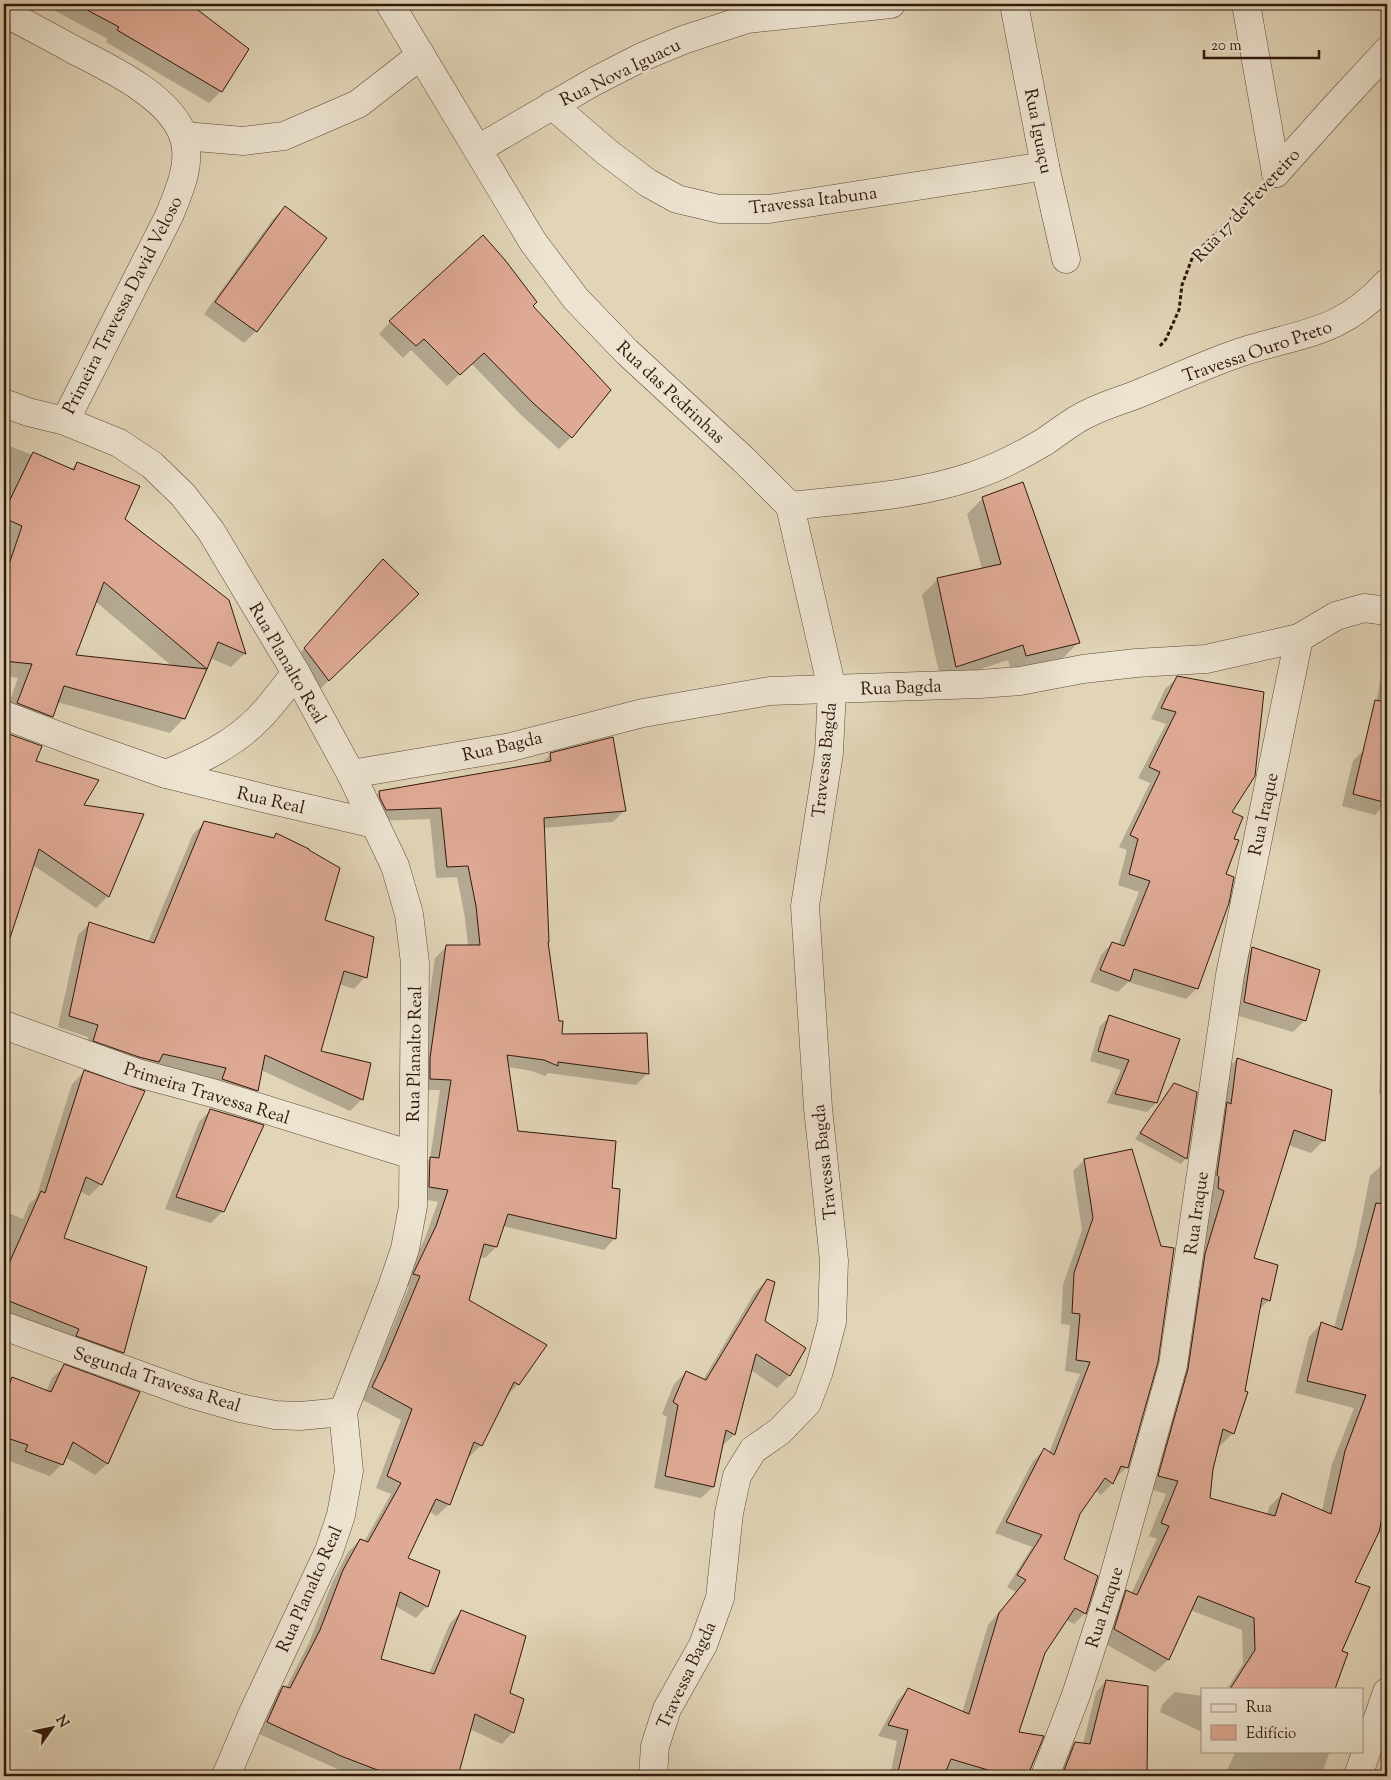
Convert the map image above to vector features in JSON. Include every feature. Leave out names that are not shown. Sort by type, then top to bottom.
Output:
[{"type":"street","name":"Rua das Pedrinhas","points":[[390,4],[533,242],[576,299],[626,352],[744,460],[790,506]]},
{"type":"street","name":"Rua Nova Iguacu","points":[[478,149],[552,105],[642,57],[746,11],[891,4]]},
{"type":"street","name":"Rua Iguaçu","points":[[1014,4],[1045,166],[1066,258]]},
{"type":"street","points":[[1246,4],[1276,173]]},
{"type":"street","name":"Primeira Travessa David Veloso","points":[[4,12],[143,89],[174,119],[184,136],[186,160],[182,185],[170,216],[65,421],[16,408]]},
{"type":"street","name":"Rua 17 de Fevereiro","points":[[1276,173],[1387,52]]},
{"type":"street","points":[[184,136],[243,141],[284,136],[358,104],[421,55]]},
{"type":"street","name":"Travessa Itabuna","points":[[552,105],[648,183],[677,199],[719,209],[778,208],[1045,166]]},
{"type":"street","name":"Travessa Ouro Preto","points":[[790,506],[891,494],[937,486],[973,476],[1009,461],[1088,413],[1250,349],[1310,334],[1338,323],[1363,307],[1387,283]]},
{"type":"street","name":"Rua Planalto Real","points":[[65,421],[119,444],[152,465],[183,495],[211,531],[296,673],[352,774],[395,866],[409,914],[415,963],[412,1206],[405,1249],[343,1412],[349,1471],[341,1515],[328,1551],[252,1715],[226,1776]]},
{"type":"street","name":"Travessa Bagda","points":[[653,1776],[655,1746],[666,1708],[703,1645],[720,1598],[729,1513],[737,1476],[753,1450],[780,1431],[807,1403],[819,1371],[832,1322],[834,1261],[818,1108],[805,906],[829,753],[832,689],[790,506]]},
{"type":"street","name":"Rua Bagda","points":[[352,774],[511,747],[643,712],[770,691],[980,684],[1020,681],[1084,669],[1136,663],[1206,659],[1300,638],[1336,616],[1364,608],[1387,611]]},
{"type":"street","name":"Rua Iraque","points":[[1045,1776],[1076,1695],[1111,1587],[1173,1365],[1230,975],[1300,638]]},
{"type":"street","points":[[166,774],[202,759],[230,742],[259,718],[296,673]]},
{"type":"street","name":"Rua Real","points":[[4,715],[166,774],[375,824]]},
{"type":"street","name":"Primeira Travessa Real","points":[[4,1025],[134,1072],[216,1094],[412,1155]]},
{"type":"street","name":"Segunda Travessa Real","points":[[4,1326],[191,1394],[240,1408],[275,1415],[300,1416],[343,1412]]},
{"type":"street","points":[[1358,1776],[1387,1692]]},
{"type":"path","name":"Rua 17 de Fevereiro","points":[[1160,347],[1166,340],[1179,310],[1182,285],[1194,256],[1276,173]]},
{"type":"building","points":[[76,4],[190,4],[249,49],[222,92],[117,30],[119,27]]},
{"type":"building","points":[[285,206],[327,238],[257,332],[215,302]]},
{"type":"building","points":[[483,235],[537,302],[533,306],[611,390],[572,438],[533,403],[484,353],[460,375],[424,339],[416,346],[389,321]]},
{"type":"building","points":[[33,452],[74,470],[77,462],[140,486],[125,519],[229,600],[246,654],[218,642],[207,669],[185,719],[64,686],[53,717],[17,703],[32,664],[4,661],[4,579],[22,526],[4,518],[4,512]],"holes":[[[104,582],[207,669],[76,655]]]},
{"type":"building","points":[[1023,482],[1080,643],[1026,656],[1023,645],[956,667],[937,578],[1001,564],[982,497]]},
{"type":"building","points":[[383,559],[419,594],[329,681],[304,648]]},
{"type":"building","points":[[1177,676],[1264,692],[1255,776],[1232,812],[1243,817],[1234,839],[1239,840],[1226,874],[1234,877],[1229,903],[1198,989],[1134,969],[1130,981],[1100,970],[1112,942],[1124,946],[1150,881],[1129,874],[1138,839],[1130,835],[1160,772],[1149,767],[1176,712],[1161,708]]},
{"type":"building","points":[[1375,700],[1387,702],[1387,803],[1353,794]]},
{"type":"building","points":[[6,733],[42,746],[36,761],[99,780],[84,805],[144,814],[109,897],[39,849],[10,938],[4,937],[4,739]]},
{"type":"building","points":[[613,737],[626,811],[544,818],[548,942],[559,1021],[563,1021],[562,1034],[647,1033],[649,1074],[558,1062],[558,1066],[544,1060],[507,1055],[518,1131],[616,1141],[612,1188],[620,1189],[616,1239],[508,1214],[497,1247],[484,1244],[469,1300],[547,1345],[519,1385],[514,1382],[482,1446],[474,1442],[450,1505],[436,1499],[408,1558],[440,1571],[428,1607],[400,1592],[381,1659],[434,1674],[461,1610],[526,1636],[510,1693],[524,1699],[514,1733],[475,1714],[458,1776],[393,1776],[341,1756],[267,1722],[283,1686],[290,1688],[320,1630],[343,1570],[360,1539],[368,1542],[401,1483],[387,1476],[412,1409],[372,1387],[420,1276],[413,1274],[436,1226],[448,1190],[429,1187],[430,1157],[439,1158],[451,1080],[430,1079],[430,1058],[446,945],[480,945],[476,906],[468,866],[447,867],[441,808],[386,810],[379,791],[551,761],[550,753]]},
{"type":"building","points":[[204,821],[274,838],[276,833],[309,849],[340,868],[325,920],[374,937],[367,978],[344,971],[321,1051],[371,1063],[363,1100],[265,1055],[258,1091],[222,1079],[226,1068],[163,1054],[159,1062],[139,1057],[93,1041],[98,1025],[69,1016],[89,922],[154,943]]},
{"type":"building","points":[[1252,947],[1320,970],[1306,1021],[1244,1002]]},
{"type":"building","points":[[1109,1015],[1180,1039],[1157,1103],[1115,1094],[1129,1060],[1098,1051]]},
{"type":"building","points":[[1237,1058],[1332,1090],[1325,1141],[1294,1130],[1254,1258],[1278,1265],[1270,1301],[1262,1298],[1245,1391],[1248,1392],[1234,1434],[1223,1429],[1213,1469],[1210,1498],[1275,1516],[1282,1493],[1331,1514],[1345,1451],[1366,1395],[1307,1381],[1321,1322],[1342,1330],[1376,1203],[1387,1204],[1387,1495],[1379,1532],[1355,1582],[1370,1587],[1342,1651],[1348,1653],[1335,1688],[1231,1688],[1255,1650],[1254,1618],[1198,1596],[1169,1660],[1114,1629],[1126,1590],[1137,1595],[1169,1526],[1161,1523],[1178,1481],[1158,1476],[1188,1369],[1205,1254],[1224,1191],[1218,1188],[1219,1177],[1217,1175],[1227,1102],[1231,1104]]},
{"type":"building","points":[[84,1070],[145,1091],[102,1185],[86,1177],[64,1238],[147,1267],[124,1353],[76,1336],[79,1329],[4,1299],[4,1275],[41,1191],[45,1193]]},
{"type":"building","points":[[1174,1083],[1197,1092],[1187,1159],[1140,1133]]},
{"type":"building","points":[[210,1109],[264,1125],[224,1212],[176,1197]]},
{"type":"building","points":[[1132,1149],[1161,1246],[1174,1248],[1158,1362],[1128,1468],[1121,1466],[1113,1484],[1105,1478],[1080,1514],[1064,1559],[1098,1576],[1086,1614],[1075,1608],[1045,1653],[1019,1732],[1044,1736],[1030,1770],[1030,1776],[1008,1776],[951,1759],[944,1776],[917,1776],[898,1772],[908,1730],[888,1725],[908,1688],[969,1714],[999,1613],[1026,1580],[1017,1575],[1042,1535],[1006,1522],[1044,1448],[1054,1455],[1090,1362],[1076,1360],[1080,1314],[1072,1313],[1074,1273],[1093,1218],[1084,1159]]},
{"type":"building","points":[[767,1279],[775,1282],[765,1321],[806,1348],[790,1376],[756,1354],[735,1435],[726,1430],[714,1487],[665,1476],[678,1405],[673,1402],[686,1371],[706,1380]]},
{"type":"building","points":[[64,1364],[140,1392],[108,1464],[73,1442],[63,1465],[25,1451],[28,1445],[4,1437],[4,1399],[12,1377],[51,1392]]},
{"type":"building","points":[[1106,1680],[1148,1686],[1147,1776],[1062,1776],[1075,1742],[1090,1744]]}]
